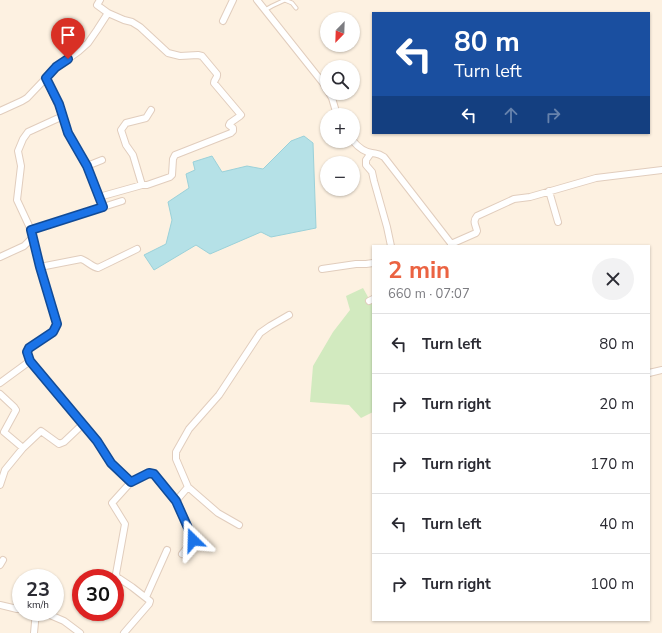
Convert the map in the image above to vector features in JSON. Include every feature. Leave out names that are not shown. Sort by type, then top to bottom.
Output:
[{"type":"street","points":[[90,0],[98,2],[108,13],[140,26],[168,53],[180,56],[202,56],[218,74],[214,83],[241,115],[230,123],[229,125],[233,128],[231,133],[175,155],[173,159],[172,175],[170,177],[147,185],[142,185],[99,197]]},
{"type":"street","points":[[223,21],[233,0]]},
{"type":"street","points":[[257,0],[320,79]]},
{"type":"street","points":[[0,111],[27,98],[56,67],[88,44],[108,13]]},
{"type":"street","points":[[46,78],[63,116],[68,133],[87,166],[103,207]]},
{"type":"street","points":[[142,185],[133,155],[126,145],[121,130],[126,123],[146,118],[151,110]]},
{"type":"street","points":[[63,116],[28,132],[18,151],[21,166],[16,200],[31,230],[57,324],[53,332],[29,348],[27,352],[30,361],[97,441],[111,463],[131,482]]},
{"type":"street","points":[[360,148],[371,153],[378,153],[384,157],[452,245],[476,233],[477,229],[474,219],[477,216],[514,199],[530,197],[596,178],[662,170]]},
{"type":"street","points":[[371,153],[366,160],[366,165],[372,172],[391,245]]},
{"type":"street","points":[[87,166],[102,160]]},
{"type":"street","points":[[550,191],[558,222]]},
{"type":"street","points":[[31,230],[122,201]]},
{"type":"street","points":[[0,257],[24,246],[32,237]]},
{"type":"street","points":[[40,267],[81,260],[97,268],[137,249]]},
{"type":"street","points":[[322,269],[372,263]]},
{"type":"street","points":[[239,525],[218,513],[188,487],[176,460],[176,452],[189,428],[219,395],[260,333],[289,315]]},
{"type":"street","points":[[0,383],[30,361]]},
{"type":"street","points":[[650,373],[662,370]]},
{"type":"street","points":[[0,394],[16,410],[4,432],[23,448]]},
{"type":"street","points":[[0,484],[5,470],[23,448],[42,430],[59,444],[64,442],[83,424]]},
{"type":"street","points":[[124,633],[150,601],[117,577],[116,574],[125,524],[112,503],[131,482],[149,473],[154,474],[176,501],[193,539],[182,554]]},
{"type":"street","points":[[176,501],[188,487]]},
{"type":"street","points":[[146,597],[167,550]]},
{"type":"street","points":[[0,605],[12,608]]},
{"type":"street","points":[[34,633],[35,621]]},
{"type":"street","points":[[64,621],[80,633]]},
{"type":"lane","points":[[265,10],[286,0],[292,3],[296,8]]},
{"type":"green space","points":[[363,288],[372,304],[372,412],[361,418],[349,405],[310,402],[313,366],[333,332],[350,310],[346,296]]},
{"type":"water","points":[[304,136],[313,143],[316,228],[271,237],[261,232],[210,254],[196,245],[154,270],[144,255],[166,244],[172,220],[168,202],[189,188],[186,174],[195,170],[193,162],[212,156],[222,172],[247,166],[263,169],[291,141]]},
{"type":"route","points":[[68,59],[56,67],[46,78],[59,104],[68,133],[87,166],[103,207],[31,230],[57,324],[53,332],[29,348],[27,352],[30,361],[97,441],[111,463],[131,482],[149,473],[154,474],[176,501],[193,540]]}]
